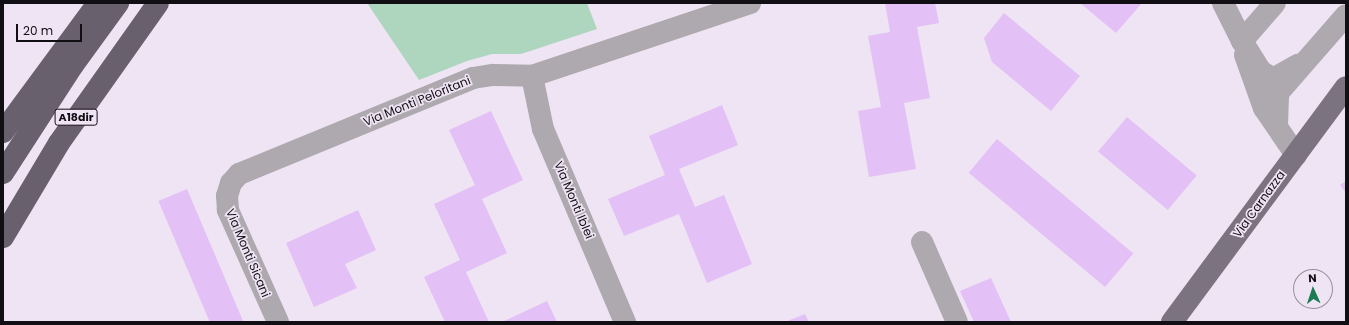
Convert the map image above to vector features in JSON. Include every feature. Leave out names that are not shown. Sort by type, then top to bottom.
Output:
[{"type":"highway","points":[[3,132],[98,3]]},
{"type":"highway","name":"A18dir","points":[[3,173],[73,64],[118,3]]},
{"type":"highway","name":"A18dir","points":[[3,238],[59,143],[158,3]]},
{"type":"main road","name":"Via Carnazza","points":[[1172,322],[1346,87]]},
{"type":"street","name":"Via Monti Peloritani","points":[[231,183],[248,169],[473,78],[493,75],[532,76],[750,3]]},
{"type":"street","points":[[1223,3],[1254,62],[1270,77],[1287,72],[1308,60]]},
{"type":"street","points":[[1242,40],[1275,3]]},
{"type":"street","points":[[1277,125],[1278,92],[1308,60],[1346,15]]},
{"type":"street","points":[[1242,40],[1246,62],[1264,108],[1296,155]]},
{"type":"street","name":"Via Monti Iblei","points":[[532,76],[543,129],[625,322]]},
{"type":"street","name":"Via Monti Sicani","points":[[231,183],[227,196],[228,210],[278,322]]},
{"type":"street","points":[[922,242],[957,322]]},
{"type":"green space","points":[[367,3],[587,3],[597,29],[521,54],[492,54],[467,61],[419,80]]},
{"type":"building","points":[[885,3],[935,3],[939,23],[917,27],[930,98],[904,103],[916,169],[869,177],[858,111],[881,107],[868,36],[890,32]]},
{"type":"building","points":[[1080,3],[1142,3],[1116,33]]},
{"type":"building","points":[[1004,13],[1080,76],[1051,111],[992,62],[984,38]]},
{"type":"building","points":[[722,105],[738,145],[679,169],[695,207],[724,195],[752,264],[707,283],[679,214],[624,236],[608,199],[665,175],[649,136]]},
{"type":"building","points":[[491,111],[523,180],[482,199],[507,253],[466,272],[489,322],[445,322],[424,277],[460,260],[434,204],[475,185],[449,130]]},
{"type":"building","points":[[1127,117],[1197,175],[1168,210],[1098,151]]},
{"type":"building","points":[[997,139],[1133,253],[1105,287],[969,173]]},
{"type":"building","points":[[1346,181],[1346,193],[1340,185]]},
{"type":"building","points":[[187,189],[243,322],[210,322],[158,201]]},
{"type":"building","points":[[358,210],[376,250],[345,264],[357,288],[314,307],[286,243]]},
{"type":"building","points":[[991,278],[1011,322],[974,322],[960,291]]},
{"type":"building","points":[[547,301],[557,322],[502,322]]},
{"type":"building","points":[[805,314],[809,322],[785,322]]}]
